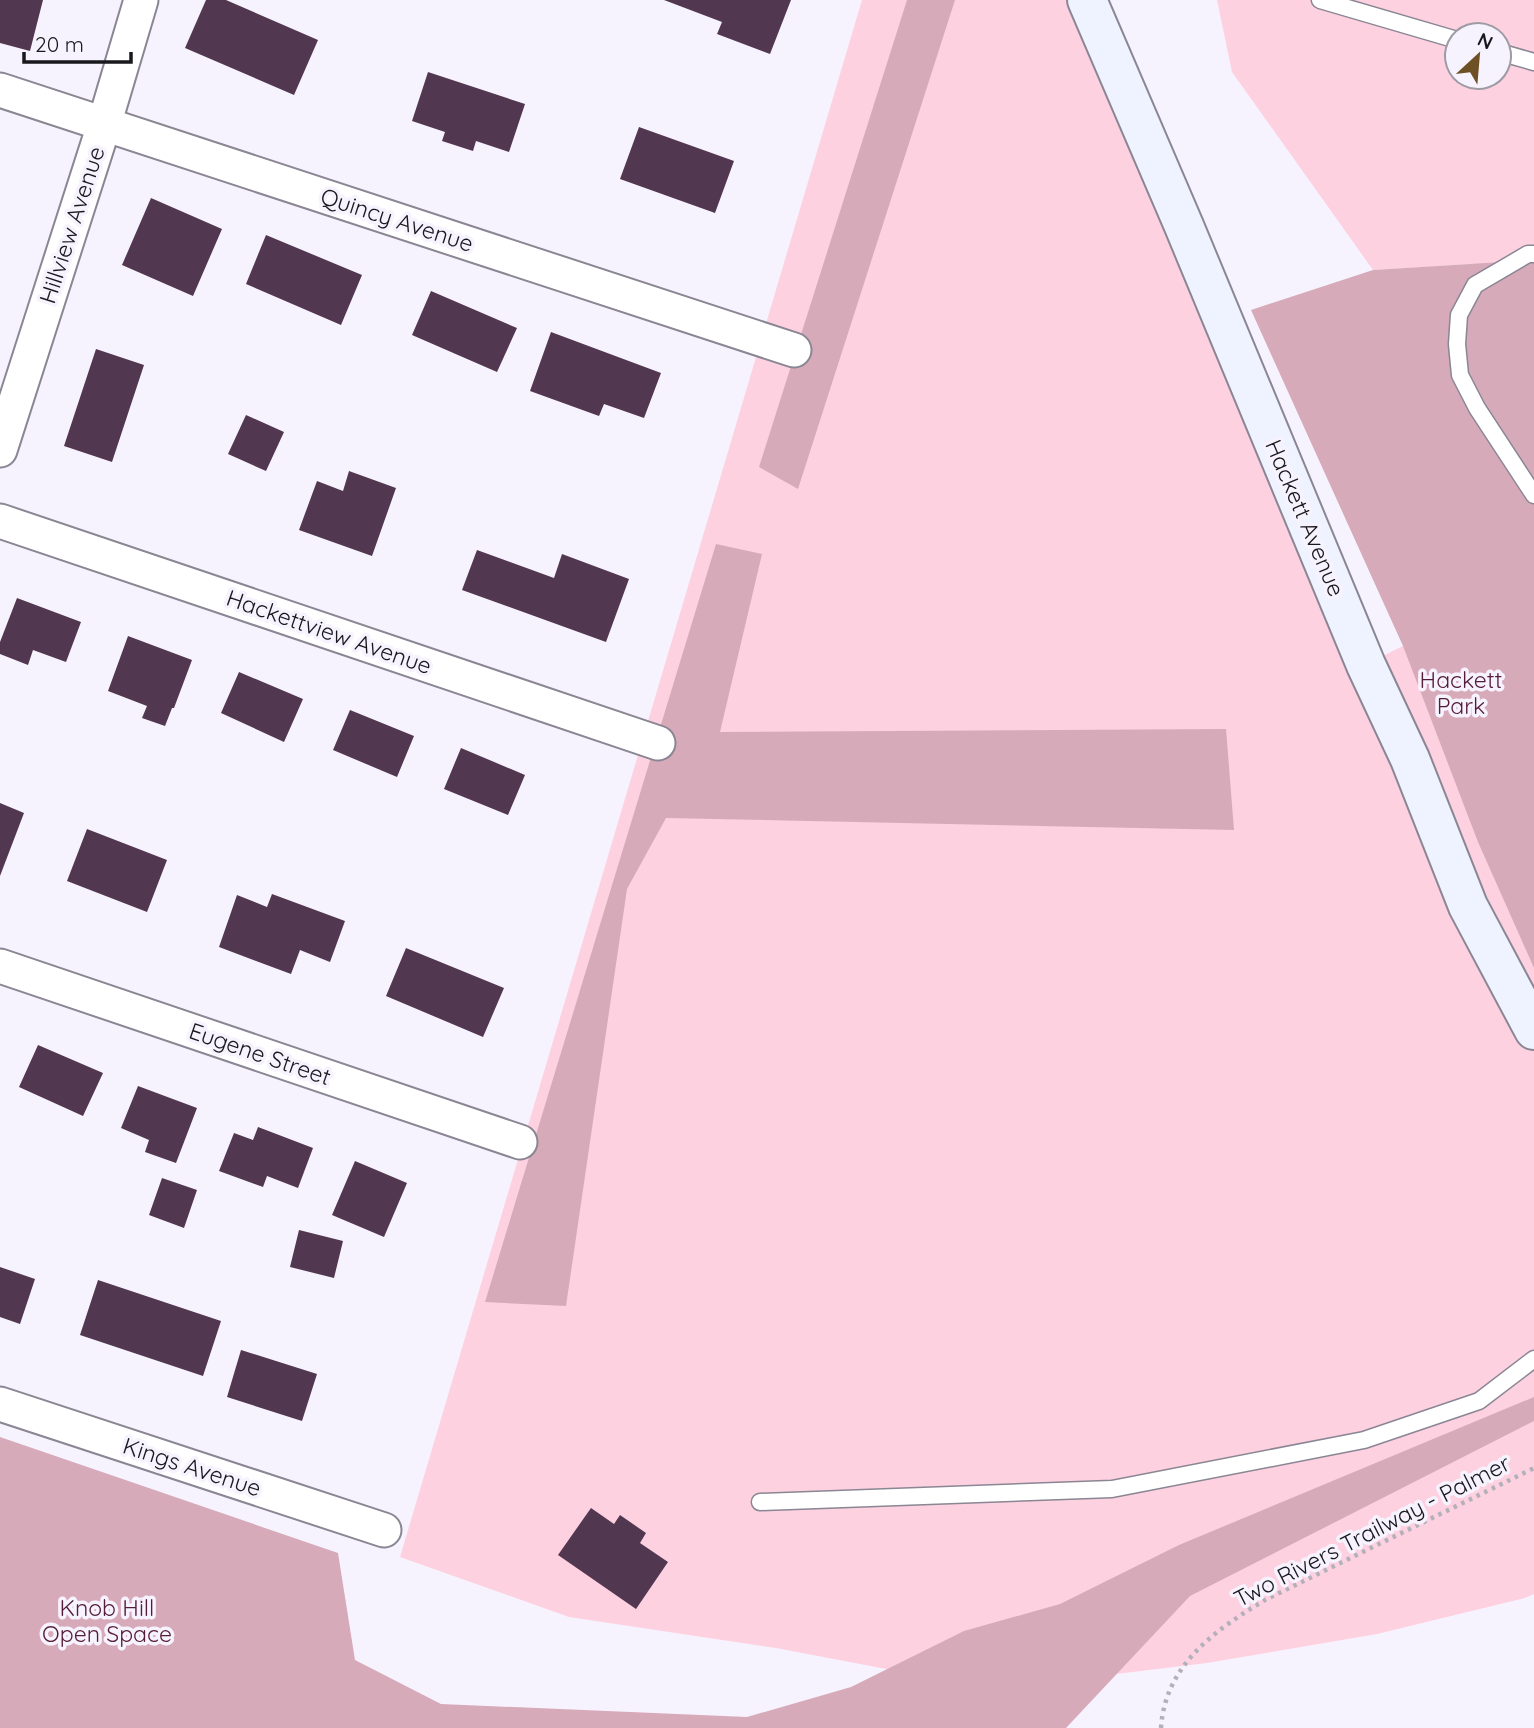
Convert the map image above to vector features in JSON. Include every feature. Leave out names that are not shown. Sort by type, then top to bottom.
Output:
[{"type":"main road","name":"Hackett Avenue","points":[[1087,0],[1366,664],[1410,759],[1468,906],[1534,1030]]},
{"type":"street","name":"Hillview Avenue","points":[[0,450],[141,0]]},
{"type":"street","name":"Quincy Avenue","points":[[0,90],[794,349]]},
{"type":"street","name":"Hackettview Avenue","points":[[0,521],[658,743]]},
{"type":"street","name":"Eugene Street","points":[[0,966],[520,1142]]},
{"type":"street","name":"Kings Avenue","points":[[0,1404],[384,1530]]},
{"type":"lane","points":[[1320,0],[1443,36]]},
{"type":"lane","points":[[1513,56],[1534,62]]},
{"type":"lane","points":[[1534,254],[1528,254],[1475,285],[1458,315],[1457,344],[1460,375],[1477,408],[1534,495]]},
{"type":"lane","points":[[760,1502],[1112,1489],[1364,1440],[1479,1401],[1534,1359]]},
{"type":"path","name":"Two Rivers Trailway - Palmer","points":[[1161,1728],[1165,1698],[1186,1661],[1246,1611],[1534,1468]]},
{"type":"green space","name":"Hackett Park","points":[[862,0],[1087,0],[1366,664],[1403,646],[1471,264],[1373,270],[1232,72],[1217,0],[1534,0],[1534,1594],[1377,1634],[1207,1663],[1050,1682],[923,1676],[776,1648],[569,1617],[400,1557]]},
{"type":"green space","points":[[907,0],[955,0],[798,489],[759,467]]},
{"type":"green space","name":"Hackett Park","points":[[1534,260],[1534,968],[1478,842],[1403,646],[1251,310],[1373,270]]},
{"type":"green space","points":[[716,544],[762,554],[720,732],[1226,729],[1234,830],[666,818],[627,889],[566,1306],[485,1302]]},
{"type":"green space","name":"Knob Hill Open Space","points":[[1534,1397],[1534,1421],[1190,1596],[1066,1728],[0,1728],[0,1437],[338,1553],[355,1660],[441,1704],[747,1717],[851,1687],[964,1631],[1060,1604],[1179,1545]]},
{"type":"building","points":[[0,0],[43,0],[30,51],[0,43]]},
{"type":"building","points":[[206,0],[226,0],[318,40],[294,95],[185,48]]},
{"type":"building","points":[[664,0],[791,0],[770,54],[717,34],[722,22]]},
{"type":"building","points":[[428,72],[525,104],[509,152],[476,141],[473,151],[442,141],[445,132],[412,121]]},
{"type":"building","points":[[639,127],[734,161],[715,213],[620,179]]},
{"type":"building","points":[[151,198],[222,229],[193,296],[122,265]]},
{"type":"building","points":[[266,235],[362,275],[341,325],[246,284]]},
{"type":"building","points":[[431,291],[517,328],[497,372],[412,335]]},
{"type":"building","points":[[551,332],[661,373],[644,418],[604,404],[599,416],[530,391]]},
{"type":"building","points":[[96,349],[144,365],[112,462],[64,446]]},
{"type":"building","points":[[246,415],[284,432],[266,471],[228,454]]},
{"type":"building","points":[[349,471],[396,488],[372,556],[299,530],[317,481],[343,491]]},
{"type":"building","points":[[477,550],[554,578],[562,554],[629,579],[606,642],[462,590]]},
{"type":"building","points":[[17,598],[81,622],[66,662],[33,650],[28,665],[0,654],[0,642]]},
{"type":"building","points":[[128,636],[192,660],[165,726],[142,718],[147,706],[108,691]]},
{"type":"building","points":[[239,672],[303,699],[284,742],[221,713]]},
{"type":"building","points":[[350,710],[414,736],[397,777],[333,750]]},
{"type":"building","points":[[461,748],[525,775],[508,815],[444,789]]},
{"type":"building","points":[[0,803],[24,813],[0,876]]},
{"type":"building","points":[[87,829],[167,860],[147,912],[67,881]]},
{"type":"building","points":[[272,894],[345,921],[330,962],[300,950],[291,974],[219,947],[237,895],[267,907]]},
{"type":"building","points":[[406,948],[504,988],[483,1037],[386,996]]},
{"type":"building","points":[[38,1045],[103,1073],[83,1116],[19,1087]]},
{"type":"building","points":[[138,1086],[197,1108],[176,1163],[145,1152],[149,1140],[121,1128]]},
{"type":"building","points":[[258,1127],[313,1148],[298,1188],[267,1176],[263,1187],[219,1171],[234,1133],[253,1140]]},
{"type":"building","points":[[355,1161],[407,1183],[384,1237],[332,1215]]},
{"type":"building","points":[[162,1178],[197,1190],[184,1228],[149,1215]]},
{"type":"building","points":[[299,1230],[343,1241],[334,1278],[290,1267]]},
{"type":"building","points":[[0,1267],[35,1279],[20,1324],[0,1317]]},
{"type":"building","points":[[98,1280],[221,1321],[203,1376],[80,1335]]},
{"type":"building","points":[[241,1350],[317,1374],[302,1421],[227,1397]]},
{"type":"building","points":[[591,1508],[614,1524],[620,1515],[646,1533],[640,1543],[668,1562],[636,1609],[558,1555]]}]
